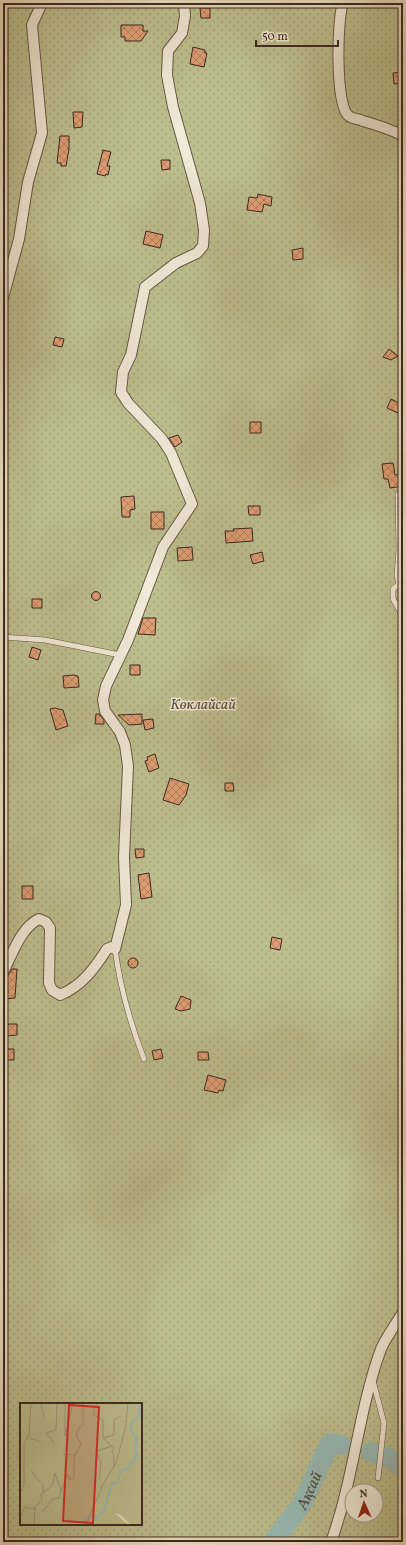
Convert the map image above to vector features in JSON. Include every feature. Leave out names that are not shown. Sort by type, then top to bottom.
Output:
[{"type":"street","points":[[3,298],[19,239],[28,182],[42,133],[32,25],[42,3]]},
{"type":"street","points":[[3,972],[22,935],[34,922],[39,919],[46,922],[50,928],[49,983],[52,990],[60,995],[72,990],[84,980],[107,949],[112,947],[115,949],[126,905],[124,858],[128,766],[125,745],[120,732],[105,710],[103,700],[106,686],[163,547],[192,504],[171,453],[162,439],[128,402],[121,392],[123,372],[131,355],[145,287],[176,263],[197,253],[203,246],[204,230],[200,203],[173,107],[167,76],[168,51],[182,33],[185,16],[184,3]]},
{"type":"street","points":[[342,3],[339,29],[339,74],[342,107],[348,116],[403,136]]},
{"type":"street","points":[[331,1542],[339,1520],[358,1431],[372,1378],[382,1348],[403,1312]]},
{"type":"lane","points":[[398,494],[399,550],[396,576],[401,583],[393,589],[393,599],[398,610],[403,616]]},
{"type":"lane","points":[[3,637],[46,640],[120,655]]},
{"type":"lane","points":[[115,949],[126,1007],[144,1059]]},
{"type":"lane","points":[[372,1378],[384,1423],[378,1478]]},
{"type":"green space","name":"Көклайсай","points":[[3,3],[403,3],[403,1542],[3,1542]]},
{"type":"building","points":[[200,8],[210,8],[210,18],[201,18]]},
{"type":"building","points":[[121,25],[143,25],[143,31],[148,31],[141,41],[125,41],[125,37],[121,37]]},
{"type":"building","points":[[193,47],[205,50],[205,53],[207,53],[204,67],[190,64]]},
{"type":"building","points":[[403,72],[403,83],[394,84],[393,73]]},
{"type":"building","points":[[73,112],[83,112],[82,127],[74,128]]},
{"type":"building","points":[[60,136],[69,136],[69,149],[66,166],[61,166],[61,163],[57,163]]},
{"type":"building","points":[[103,150],[111,152],[107,166],[110,166],[108,175],[106,174],[105,176],[97,174]]},
{"type":"building","points":[[161,160],[170,160],[170,169],[162,170]]},
{"type":"building","points":[[258,194],[272,197],[271,206],[264,204],[262,212],[247,210],[249,197],[257,198]]},
{"type":"building","points":[[146,231],[163,235],[160,248],[143,244]]},
{"type":"building","points":[[303,248],[303,259],[293,260],[292,250]]},
{"type":"building","points":[[55,337],[64,339],[62,347],[53,345]]},
{"type":"building","points":[[389,349],[398,356],[391,360],[383,357]]},
{"type":"building","points":[[391,399],[403,405],[400,414],[387,408]]},
{"type":"building","points":[[250,422],[261,422],[261,433],[250,433]]},
{"type":"building","points":[[178,435],[182,442],[175,447],[169,438]]},
{"type":"building","points":[[393,463],[395,475],[402,474],[403,486],[390,488],[388,479],[384,479],[382,464]]},
{"type":"building","points":[[134,496],[135,509],[130,510],[130,517],[122,517],[121,497]]},
{"type":"building","points":[[248,506],[260,506],[260,515],[249,515]]},
{"type":"building","points":[[151,512],[164,512],[164,529],[151,529]]},
{"type":"building","points":[[252,528],[253,541],[226,543],[225,531]]},
{"type":"building","points":[[192,547],[193,560],[178,561],[177,548]]},
{"type":"building","points":[[262,552],[264,561],[253,564],[250,555]]},
{"type":"building","points":[[94,592],[98,592],[100,596],[98,600],[94,600],[92,598],[92,594]]},
{"type":"building","points":[[32,599],[42,599],[42,608],[32,608]]},
{"type":"building","points":[[143,618],[156,618],[155,635],[138,634]]},
{"type":"building","points":[[32,647],[41,650],[38,660],[29,657]]},
{"type":"building","points":[[130,665],[140,665],[140,675],[130,675]]},
{"type":"building","points":[[63,676],[78,676],[79,687],[64,688]]},
{"type":"building","points":[[55,708],[63,710],[68,726],[56,730],[50,709]]},
{"type":"building","points":[[96,714],[99,714],[104,720],[104,724],[95,724]]},
{"type":"building","points":[[142,714],[142,724],[129,725],[118,715]]},
{"type":"building","points":[[153,719],[154,728],[145,730],[143,720]]},
{"type":"building","points":[[155,754],[159,768],[149,772],[145,761],[148,760],[147,757]]},
{"type":"building","points":[[170,778],[189,784],[186,795],[179,805],[163,800]]},
{"type":"building","points":[[225,783],[233,783],[234,791],[225,791]]},
{"type":"building","points":[[135,849],[144,849],[144,857],[136,858]]},
{"type":"building","points":[[149,873],[152,897],[141,899],[138,875]]},
{"type":"building","points":[[22,886],[33,886],[33,899],[22,899]]},
{"type":"building","points":[[272,937],[282,939],[280,950],[270,948]]},
{"type":"building","points":[[131,958],[135,958],[137,959],[137,967],[131,968],[128,965],[128,961]]},
{"type":"building","points":[[12,969],[17,969],[15,998],[4,999],[3,987],[6,978]]},
{"type":"building","points":[[181,996],[191,1000],[190,1009],[181,1011],[175,1009]]},
{"type":"building","points":[[6,1024],[17,1024],[17,1035],[6,1036]]},
{"type":"building","points":[[3,1049],[14,1049],[14,1060],[4,1060]]},
{"type":"building","points":[[161,1049],[163,1058],[154,1060],[152,1051]]},
{"type":"building","points":[[198,1052],[208,1052],[209,1060],[198,1060]]},
{"type":"building","points":[[208,1075],[226,1080],[223,1091],[219,1090],[218,1093],[204,1090]]},
{"type":"waterway","name":"Ақсай","points":[[273,1542],[302,1504],[330,1443],[341,1445]]},
{"type":"waterway","name":"Ақсай","points":[[371,1452],[390,1459],[403,1467]]}]
